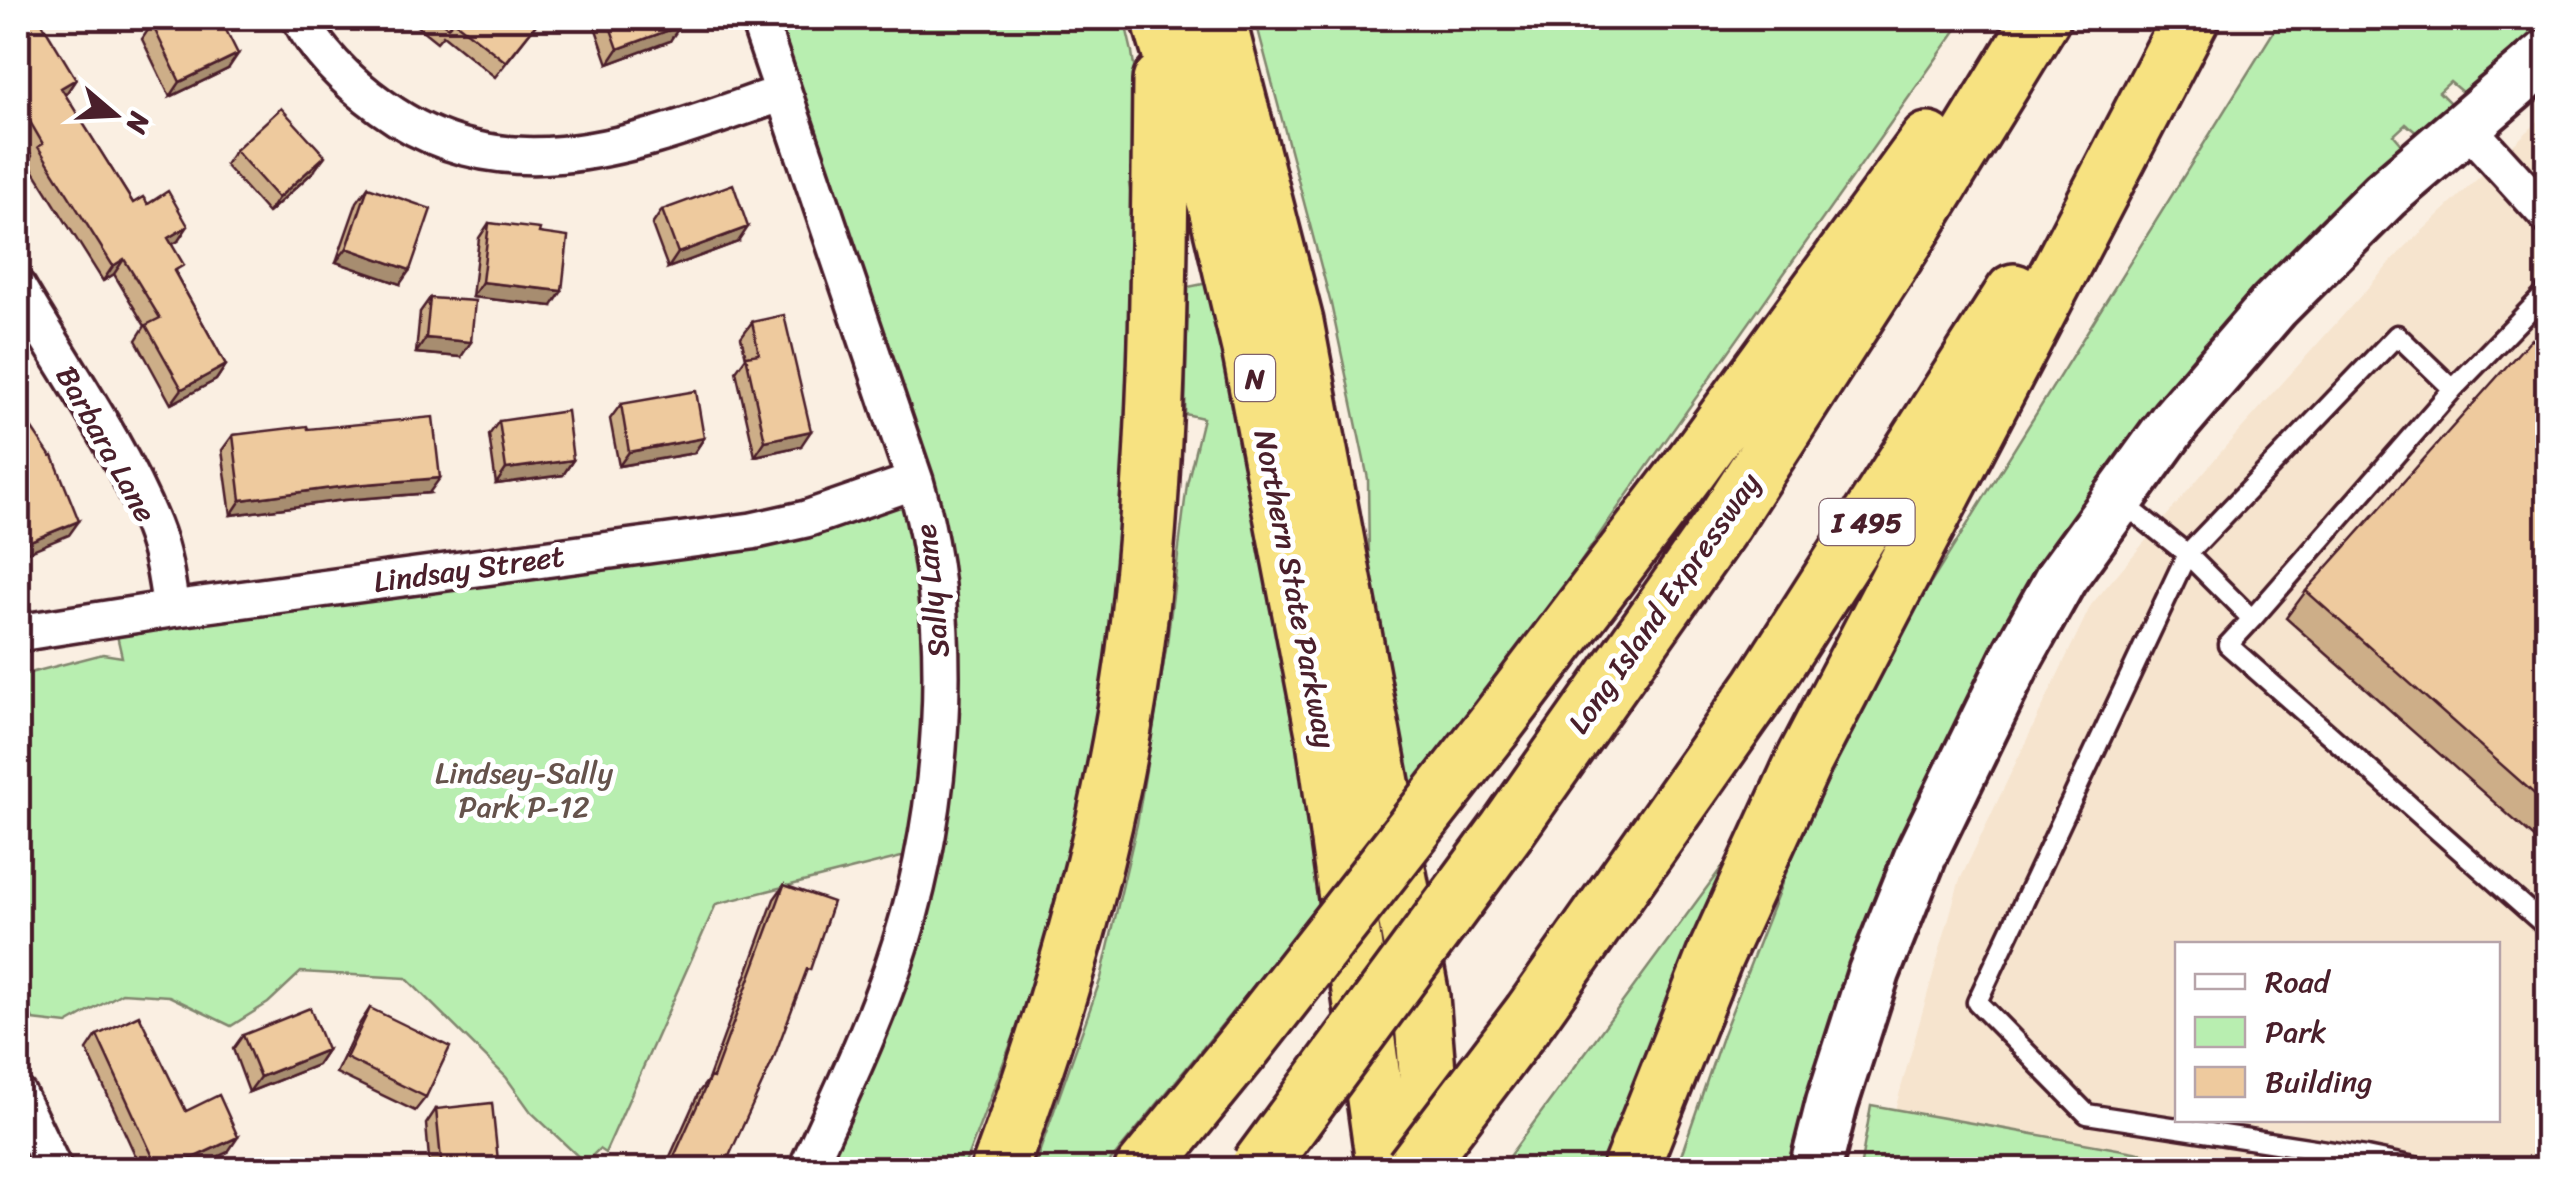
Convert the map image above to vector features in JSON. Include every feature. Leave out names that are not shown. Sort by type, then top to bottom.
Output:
[{"type":"highway","points":[[1143,1170],[1494,726],[1689,469],[2018,18]]},
{"type":"highway","name":"Long Island Expressway","points":[[1258,1169],[1508,829],[1722,523],[1917,222],[2042,18]]},
{"type":"highway","name":"I 495","points":[[1413,1170],[1532,1013],[1762,686],[2017,287],[2179,18]]},
{"type":"highway","points":[[1630,1170],[1714,958],[1804,761],[2191,18]]},
{"type":"highway","points":[[998,1170],[1029,1089],[1078,934],[1115,773],[1138,628],[1154,431],[1161,22]]},
{"type":"highway","name":"Northern State Parkway","points":[[1161,22],[1216,204],[1250,348],[1324,734],[1385,1170]]},
{"type":"highway","name":"Northern State Parkway","points":[[1221,25],[1295,322],[1421,997],[1435,1170]]},
{"type":"main road","points":[[1815,1170],[1874,972],[1924,850],[2019,653],[2061,578],[2175,421],[2274,306],[2385,195],[2548,55]]},
{"type":"street","points":[[300,18],[354,87],[404,124],[466,149],[490,154],[566,157],[663,136],[784,93]]},
{"type":"street","name":"Sally Lane","points":[[758,18],[915,481],[927,522],[938,598],[940,677],[921,860],[893,966],[806,1170]]},
{"type":"street","points":[[2466,126],[2548,216]]},
{"type":"street","name":"Barbara Lane","points":[[18,288],[153,527],[165,567],[171,609]]},
{"type":"street","name":"Lindsay Street","points":[[18,633],[752,531],[806,519],[915,481]]},
{"type":"street","points":[[18,1096],[54,1170]]},
{"type":"lane","points":[[2548,291],[2453,389],[2228,646],[2548,928]]},
{"type":"lane","points":[[2429,1170],[2088,1114],[1977,1002],[2186,554],[2397,334],[2453,389]]},
{"type":"lane","points":[[2118,498],[2186,554],[2252,619]]},
{"type":"shaded area","points":[[2547,113],[2547,1169],[2010,1170],[1885,1145],[1959,882],[2091,605],[2226,446],[2400,252]]},
{"type":"green space","name":"Lindsey-Sally Park P-12","points":[[750,18],[1124,18],[1132,52],[1150,179],[1129,184],[1152,301],[1100,752],[1039,970],[963,1169],[813,1169],[917,853],[716,904],[605,1153],[599,1149],[585,1163],[531,1112],[506,1077],[406,978],[301,972],[268,1003],[231,1026],[169,996],[122,993],[67,1024],[33,1020],[18,983],[18,676],[103,654],[122,657],[113,618],[909,488]]},
{"type":"green space","points":[[1255,18],[1965,18],[1608,522],[1492,693],[1408,796],[1369,561],[1368,479],[1331,304]]},
{"type":"green space","points":[[2282,18],[2547,21],[2462,92],[2450,82],[2439,92],[2450,103],[2418,134],[2406,124],[2394,135],[2404,147],[2036,584],[1952,729],[1856,957],[1792,1169],[1676,1170],[1723,1034],[1804,827],[1921,599]]},
{"type":"green space","points":[[1213,282],[1332,890],[1104,1169],[1033,1170],[1101,978],[1137,824],[1167,643],[1187,484],[1203,418],[1185,414],[1188,287]]},
{"type":"green space","points":[[1772,799],[1618,1169],[1499,1170]]},
{"type":"green space","points":[[1871,1105],[2229,1169],[1860,1169]]},
{"type":"building","points":[[18,18],[31,22],[39,18],[76,79],[61,88],[133,203],[143,197],[148,204],[168,191],[188,226],[168,238],[184,265],[174,271],[226,365],[182,389],[146,325],[160,318],[124,259],[113,266],[38,147],[43,144],[18,101]]},
{"type":"building","points":[[166,18],[220,18],[238,54],[180,82],[152,24]]},
{"type":"building","points":[[435,18],[532,18],[538,22],[506,62],[454,21],[448,27]]},
{"type":"building","points":[[607,18],[677,18],[680,26],[618,49]]},
{"type":"building","points":[[281,108],[325,156],[278,198],[235,150]]},
{"type":"building","points":[[733,184],[748,227],[678,253],[662,210]]},
{"type":"building","points":[[368,187],[431,209],[410,270],[347,248]]},
{"type":"building","points":[[489,223],[568,237],[562,291],[482,282]]},
{"type":"building","points":[[430,298],[475,301],[471,342],[426,338]]},
{"type":"building","points":[[784,315],[811,431],[765,441],[746,356],[759,354],[752,322]]},
{"type":"building","points":[[2531,339],[2548,354],[2548,806],[2306,591]]},
{"type":"building","points":[[696,391],[704,438],[629,452],[621,404]]},
{"type":"building","points":[[18,408],[53,456],[79,521],[18,546]]},
{"type":"building","points":[[567,411],[573,460],[506,469],[499,421]]},
{"type":"building","points":[[433,417],[440,478],[241,500],[233,435]]},
{"type":"building","points":[[784,885],[833,902],[810,970],[807,969],[773,1060],[725,1165],[720,1163],[717,1170],[668,1170],[710,1077],[713,1078]]},
{"type":"building","points":[[310,1008],[327,1050],[260,1077],[243,1035]]},
{"type":"building","points":[[370,1008],[450,1047],[426,1097],[346,1058]]},
{"type":"building","points":[[139,1015],[186,1111],[219,1095],[238,1137],[167,1170],[159,1170],[97,1035]]},
{"type":"building","points":[[492,1103],[499,1170],[442,1170],[436,1109]]}]
